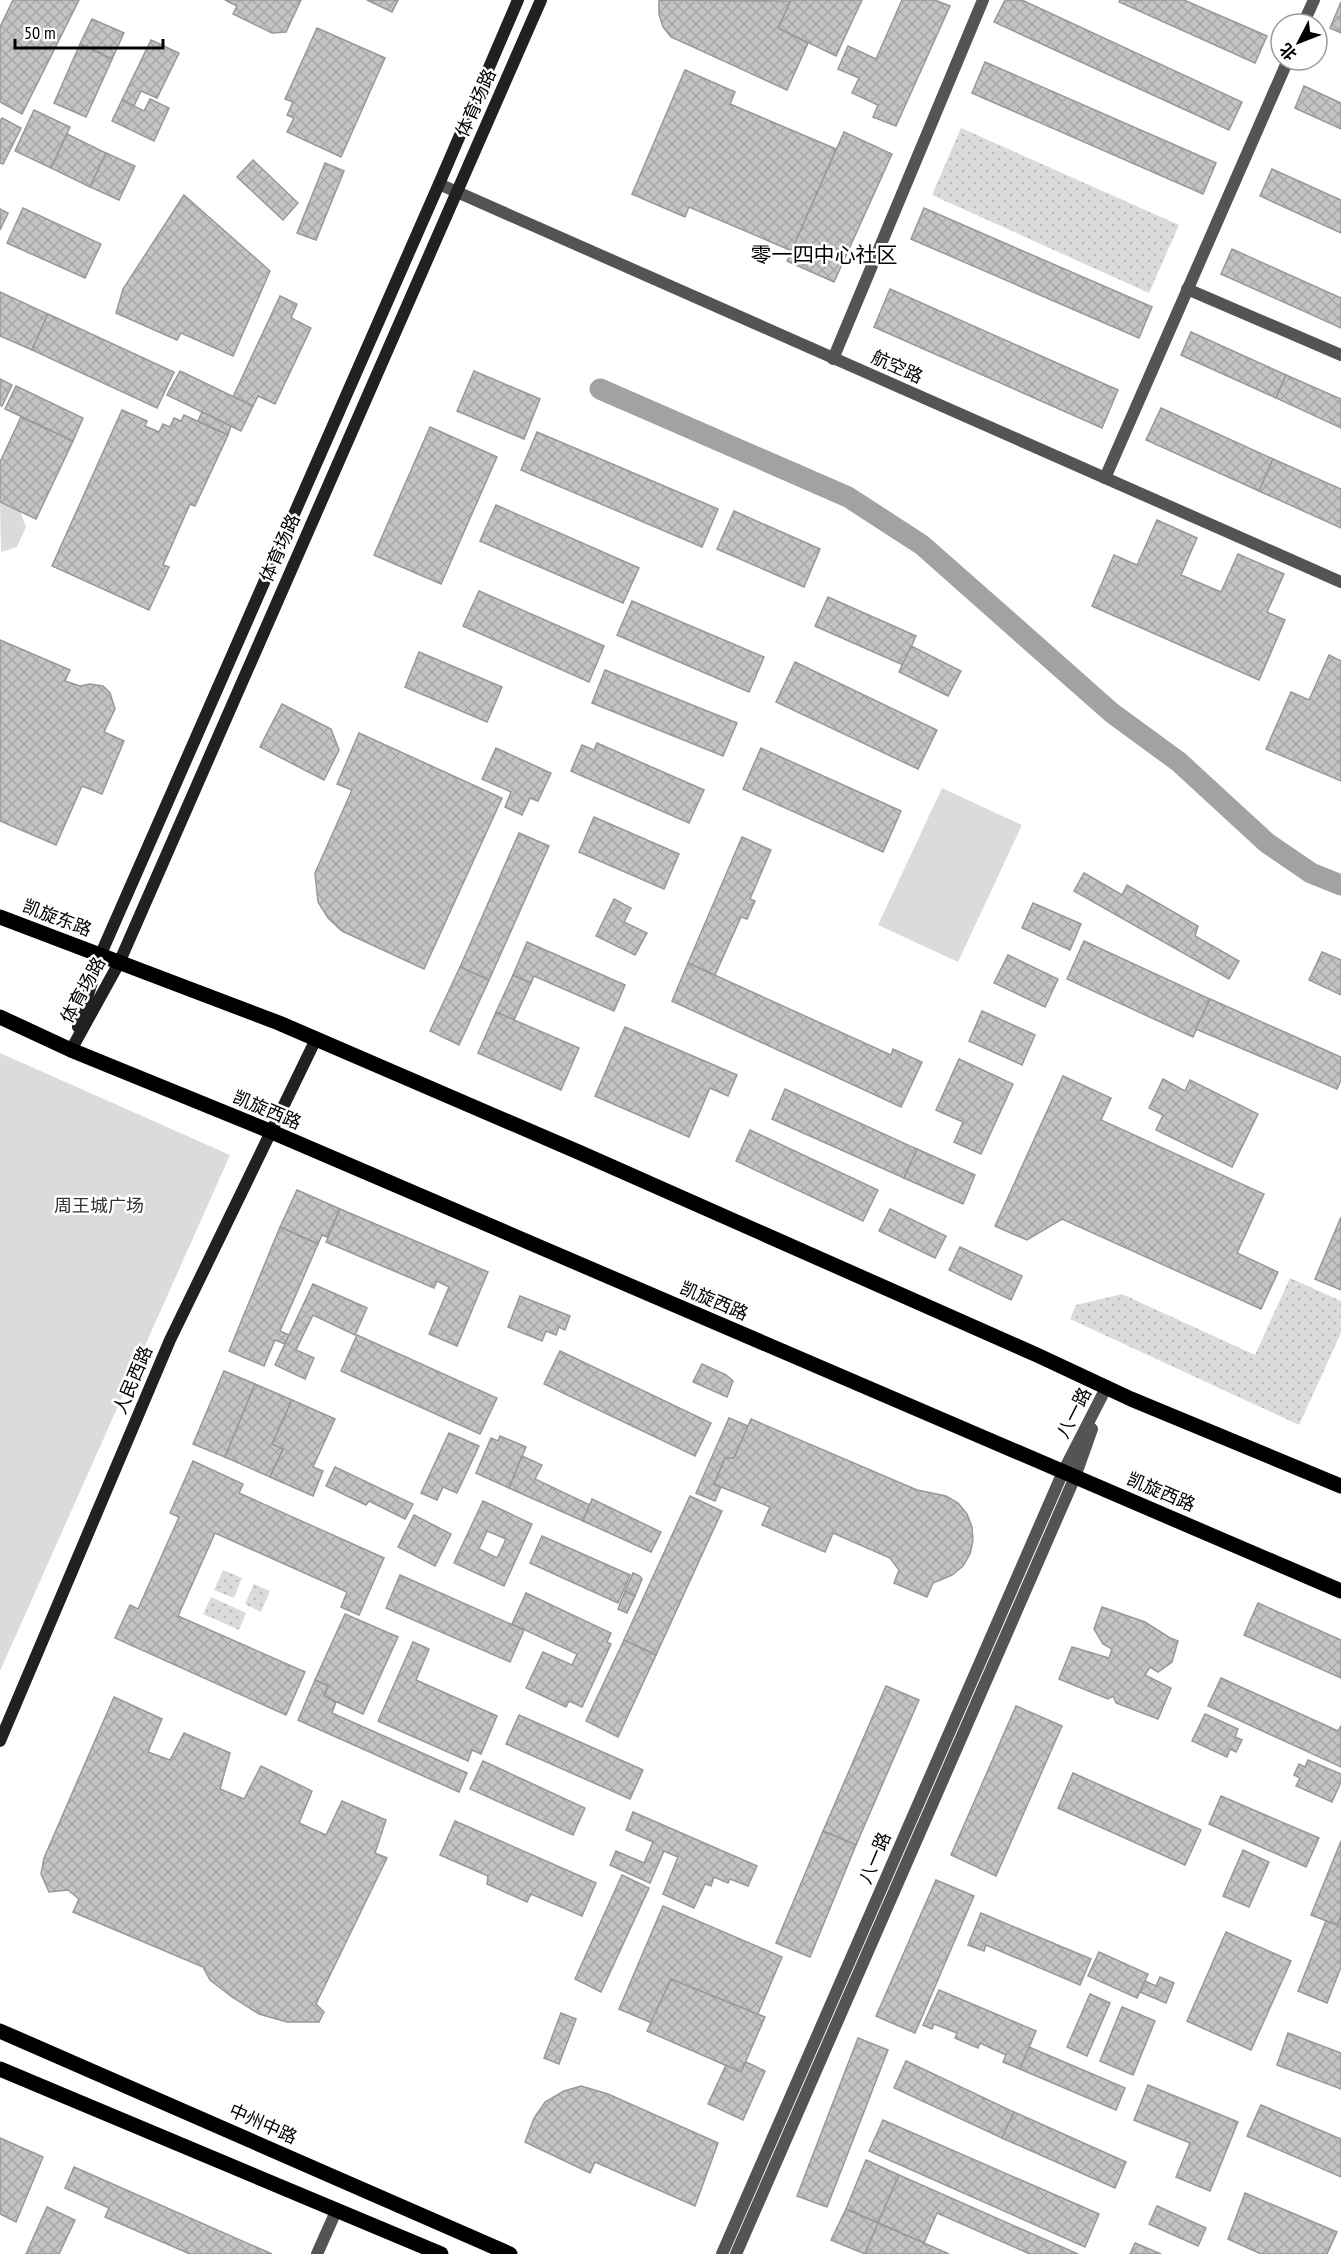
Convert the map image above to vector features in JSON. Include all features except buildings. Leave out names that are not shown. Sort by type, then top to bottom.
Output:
[{"type":"main road","name":"体育场路","points":[[71,1050],[100,956],[518,0]]},
{"type":"main road","name":"体育场路","points":[[71,1050],[119,963],[541,0]]},
{"type":"main road","name":"凯旋东路","points":[[0,916],[100,956]]},
{"type":"main road","points":[[100,956],[279,1023],[583,1154],[1107,1386],[1131,1399],[1341,1486]]},
{"type":"main road","points":[[0,1017],[71,1050]]},
{"type":"main road","name":"人民西路","points":[[0,1741],[170,1340],[316,1039]]},
{"type":"main road","name":"凯旋西路","points":[[71,1050],[272,1132],[1341,1590]]},
{"type":"main road","name":"中州中路","points":[[0,2031],[510,2254]]},
{"type":"main road","points":[[0,2069],[441,2254]]},
{"type":"street","points":[[833,359],[983,0]]},
{"type":"street","points":[[1105,478],[1282,72]]},
{"type":"street","name":"航空路","points":[[439,184],[1341,582]]},
{"type":"street","points":[[1187,289],[1341,355]]},
{"type":"street","name":"八一路","points":[[736,2254],[1107,1386]]},
{"type":"street","name":"八一路","points":[[722,2254],[1069,1475]]},
{"type":"street","points":[[317,2254],[338,2210]]},
{"type":"green space","points":[[961,128],[1179,225],[1149,293],[932,195]]},
{"type":"green space","points":[[0,503],[20,511],[26,527],[17,547],[1,552]]},
{"type":"green space","points":[[942,788],[1022,825],[958,962],[878,925]]},
{"type":"green space","name":"周王城广场","points":[[0,1053],[230,1155],[0,1671]]},
{"type":"green space","points":[[1290,1278],[1341,1301],[1341,1333],[1299,1425],[1070,1319],[1076,1305],[1122,1294],[1255,1355]]},
{"type":"green space","points":[[223,1570],[242,1578],[234,1598],[214,1590]]},
{"type":"green space","points":[[254,1584],[270,1591],[261,1612],[245,1604]]},
{"type":"green space","points":[[211,1597],[246,1613],[239,1630],[203,1614]]},
{"type":"waterway","points":[[600,389],[848,497],[922,545],[1112,713],[1179,762],[1267,843],[1311,873],[1341,885]]},
{"type":"district","name":"零一四中心社区","points":[[824,255]]}]
